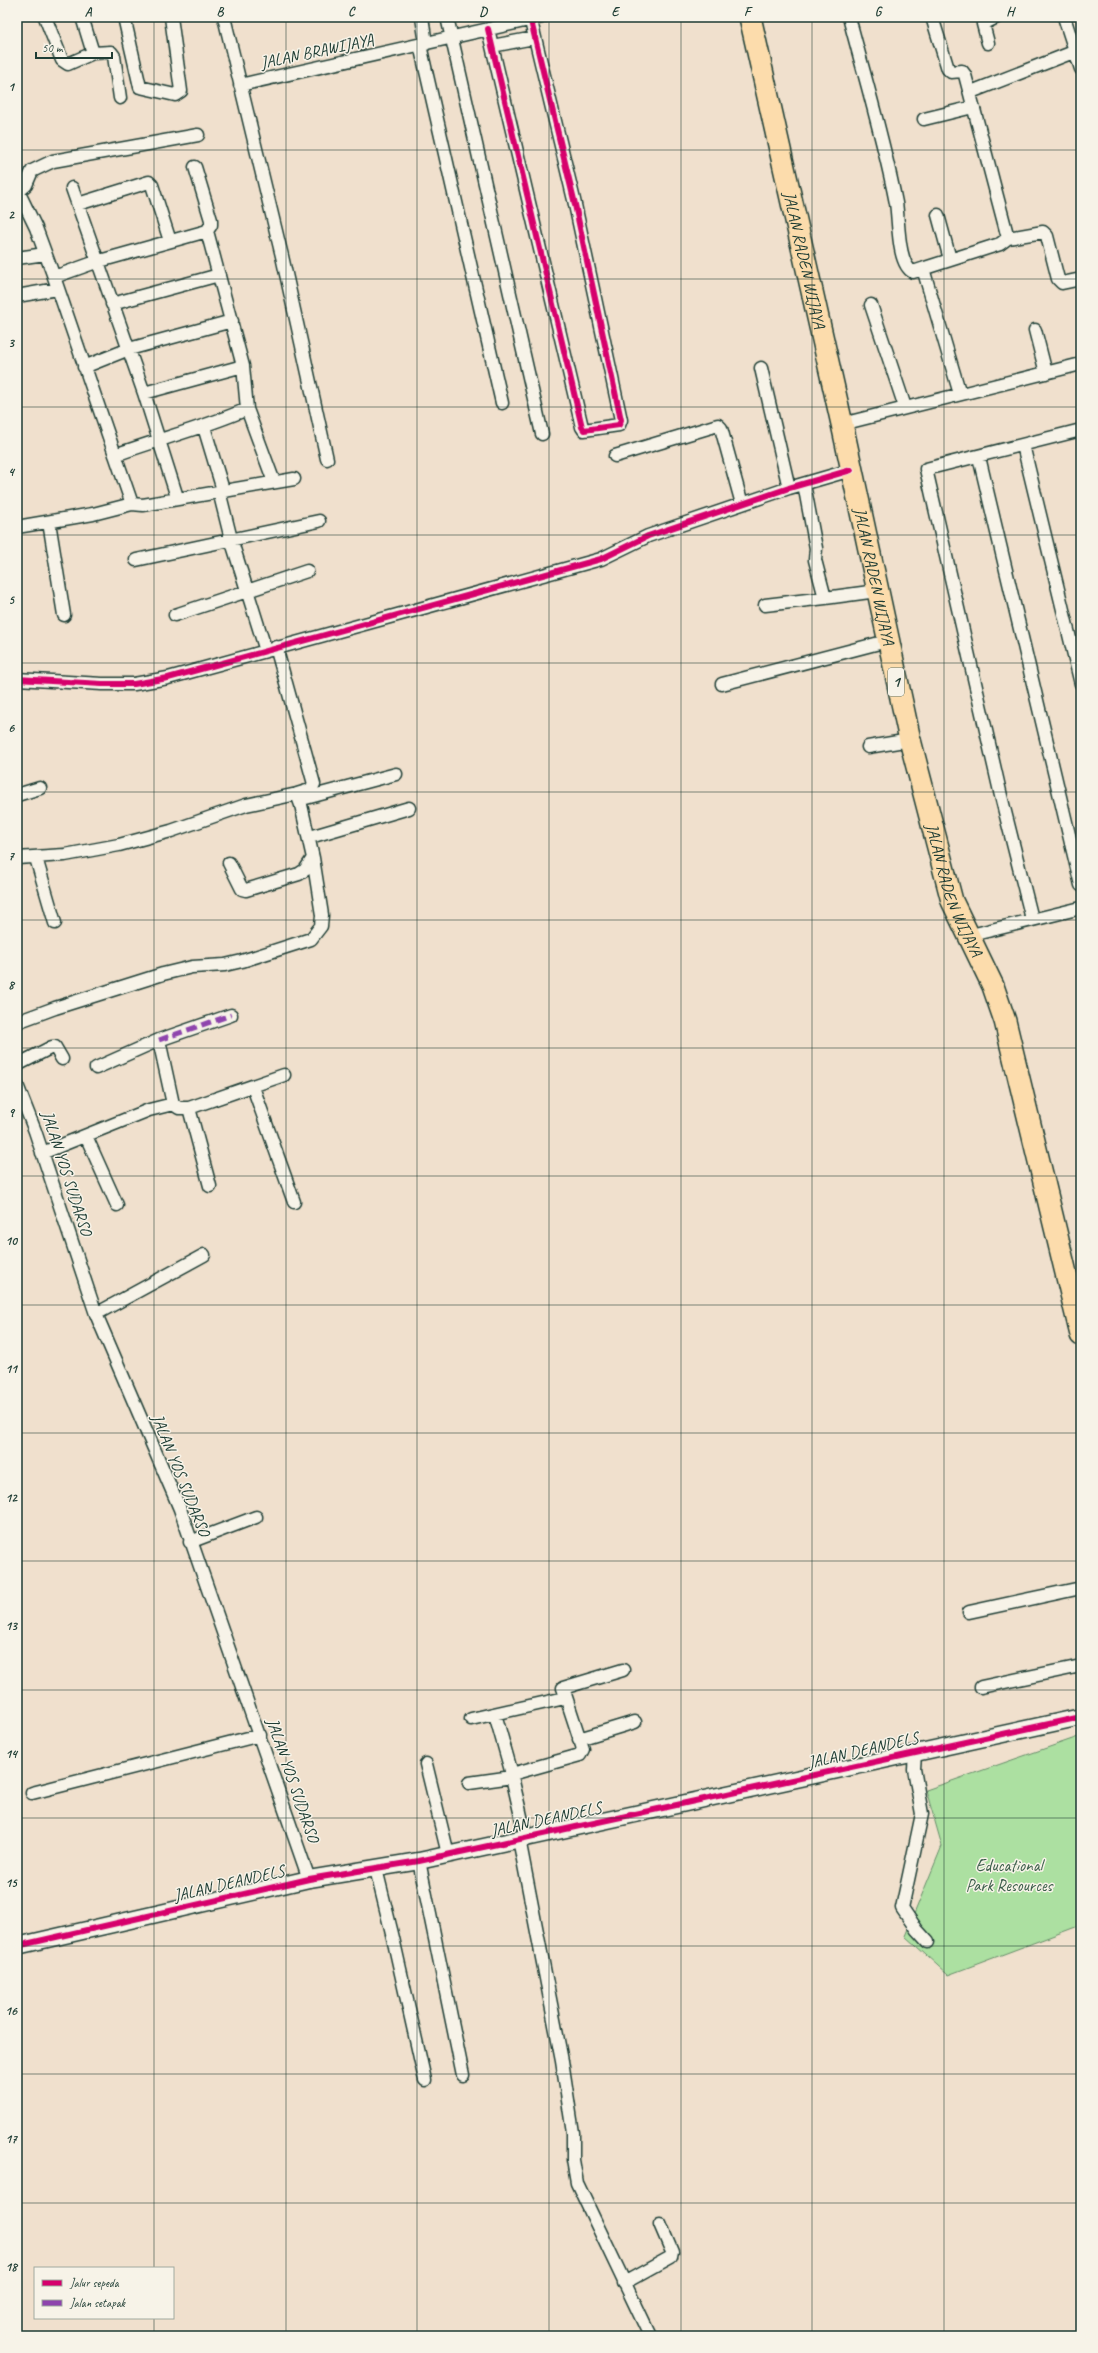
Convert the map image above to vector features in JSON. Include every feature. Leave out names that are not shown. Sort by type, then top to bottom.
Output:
[{"type":"highway","name":"JALAN RADEN WIJAYA","points":[[750,17],[842,424],[850,470],[910,740],[952,901],[967,936],[993,986],[1005,1021],[1081,1335]]},
{"type":"street","points":[[45,17],[62,60],[68,64],[93,53],[106,51],[111,52],[114,56],[120,98]]},
{"type":"street","points":[[82,17],[93,53]]},
{"type":"street","points":[[124,17],[140,87],[175,95],[181,91],[171,17]]},
{"type":"street","points":[[224,17],[282,256],[327,460]]},
{"type":"street","points":[[422,17],[423,44],[502,404]]},
{"type":"street","points":[[447,17],[542,434]]},
{"type":"street","points":[[849,17],[896,204],[904,261],[908,270],[913,272],[950,258],[1000,244],[1008,238],[1043,232],[1047,236],[1058,279],[1062,282],[1081,279]]},
{"type":"street","points":[[932,17],[948,69],[951,72],[964,72],[971,92],[973,107],[1008,238]]},
{"type":"street","points":[[988,43],[983,24],[997,17]]},
{"type":"street","points":[[1064,17],[1081,69]]},
{"type":"street","points":[[488,29],[582,427],[584,430],[619,425],[621,420],[574,200],[534,38],[534,18]]},
{"type":"street","name":"JALAN BRAWIJAYA","points":[[240,85],[534,18]]},
{"type":"street","points":[[492,46],[534,38]]},
{"type":"street","points":[[971,92],[1076,51]]},
{"type":"street","points":[[924,118],[973,107]]},
{"type":"street","points":[[18,193],[26,185],[32,171],[53,161],[198,135]]},
{"type":"street","points":[[54,277],[96,262],[207,230],[211,225],[211,220],[195,167]]},
{"type":"street","points":[[17,174],[18,193],[54,277],[132,504]]},
{"type":"street","points":[[78,204],[149,182],[152,185],[170,241]]},
{"type":"street","points":[[72,188],[96,262],[144,394],[177,497]]},
{"type":"street","points":[[938,215],[950,258]]},
{"type":"street","points":[[207,230],[243,366],[247,409],[274,482]]},
{"type":"street","points":[[17,258],[45,254]]},
{"type":"street","points":[[925,268],[924,272],[960,394]]},
{"type":"street","points":[[112,304],[219,275]]},
{"type":"street","points":[[17,296],[57,289]]},
{"type":"street","points":[[871,305],[906,407]]},
{"type":"street","points":[[84,367],[128,349],[232,321]]},
{"type":"street","points":[[1036,330],[1046,373]]},
{"type":"street","points":[[842,424],[1081,364]]},
{"type":"street","points":[[144,394],[243,366]]},
{"type":"street","points":[[761,368],[789,488]]},
{"type":"street","points":[[115,455],[158,439],[204,427],[247,409]]},
{"type":"street","points":[[615,456],[718,425],[721,428],[742,504]]},
{"type":"street","points":[[204,427],[221,491],[231,539],[247,592],[271,649],[314,784],[310,790],[298,797]]},
{"type":"street","points":[[1032,920],[1001,796],[926,469],[979,457],[1081,430]]},
{"type":"street","points":[[1023,445],[1081,682]]},
{"type":"street","points":[[979,457],[1081,885]]},
{"type":"street","points":[[17,678],[102,684],[134,684],[168,678],[602,559],[651,535],[789,488],[850,470]]},
{"type":"street","points":[[17,527],[94,514],[132,504],[143,505],[177,497],[294,479]]},
{"type":"street","points":[[804,484],[816,548],[815,560],[825,598]]},
{"type":"street","points":[[136,560],[319,521]]},
{"type":"street","points":[[48,522],[64,615]]},
{"type":"street","points":[[175,615],[307,571]]},
{"type":"street","points":[[765,605],[877,591]]},
{"type":"street","points":[[722,684],[887,641]]},
{"type":"street","points":[[868,747],[910,740]]},
{"type":"street","points":[[17,858],[36,858],[120,845],[171,831],[246,806],[298,797],[396,774]]},
{"type":"street","points":[[17,795],[40,788]]},
{"type":"street","points":[[17,1022],[55,1008],[163,974],[192,967],[225,965],[311,939],[321,926],[322,915],[310,837],[298,797]]},
{"type":"street","points":[[310,837],[409,808]]},
{"type":"street","points":[[36,858],[55,923]]},
{"type":"street","points":[[229,863],[242,889],[246,890],[299,874],[314,858]]},
{"type":"street","points":[[967,936],[1081,908]]},
{"type":"street","points":[[96,1068],[159,1040],[231,1015]]},
{"type":"street","points":[[159,1040],[173,1104],[179,1108],[189,1108],[284,1075]]},
{"type":"street","points":[[17,1065],[52,1047],[55,1047],[62,1059]]},
{"type":"street","name":"JALAN YOS SUDARSO","points":[[17,1085],[42,1153],[96,1314],[180,1510],[190,1542],[260,1735],[309,1879]]},
{"type":"street","points":[[253,1087],[294,1202]]},
{"type":"street","points":[[42,1153],[86,1136],[113,1123],[149,1110],[173,1104]]},
{"type":"street","points":[[189,1108],[210,1186]]},
{"type":"street","points":[[86,1136],[117,1205]]},
{"type":"street","points":[[96,1314],[204,1255]]},
{"type":"street","points":[[190,1542],[256,1517]]},
{"type":"street","points":[[969,1612],[1081,1588]]},
{"type":"street","points":[[981,1687],[1081,1666]]},
{"type":"street","points":[[469,1783],[512,1776],[580,1755],[583,1749],[562,1690],[566,1686],[623,1670]]},
{"type":"street","points":[[471,1719],[565,1698]]},
{"type":"street","points":[[495,1714],[512,1776],[562,2061],[573,2132],[573,2160],[577,2183],[650,2336]]},
{"type":"street","name":"JALAN DEANDELS","points":[[17,1946],[309,1879],[419,1861],[890,1760],[912,1753],[1081,1717]]},
{"type":"street","points":[[579,1739],[635,1722]]},
{"type":"street","points":[[32,1793],[260,1735]]},
{"type":"street","points":[[912,1753],[922,1814],[902,1908],[917,1930],[928,1942]]},
{"type":"street","points":[[426,1764],[448,1854]]},
{"type":"street","points":[[419,1861],[463,2075]]},
{"type":"street","points":[[376,1869],[425,2080]]},
{"type":"street","points":[[624,2283],[671,2257],[672,2252],[660,2224]]},
{"type":"green space","name":"Educational Park Resources","points":[[1081,1736],[1081,1925],[948,1975],[905,1936],[942,1846],[926,1790]]},
{"type":"marked path","points":[[159,1040],[231,1015]]},
{"type":"cycle path","points":[[488,29],[582,427],[584,430],[619,425],[621,420],[574,200],[530,17]]},
{"type":"cycle path","points":[[17,679],[102,684],[134,684],[168,678],[601,559],[648,536],[789,488],[851,470]]},
{"type":"cycle path","points":[[17,1946],[309,1879],[419,1861],[1081,1717]]}]
